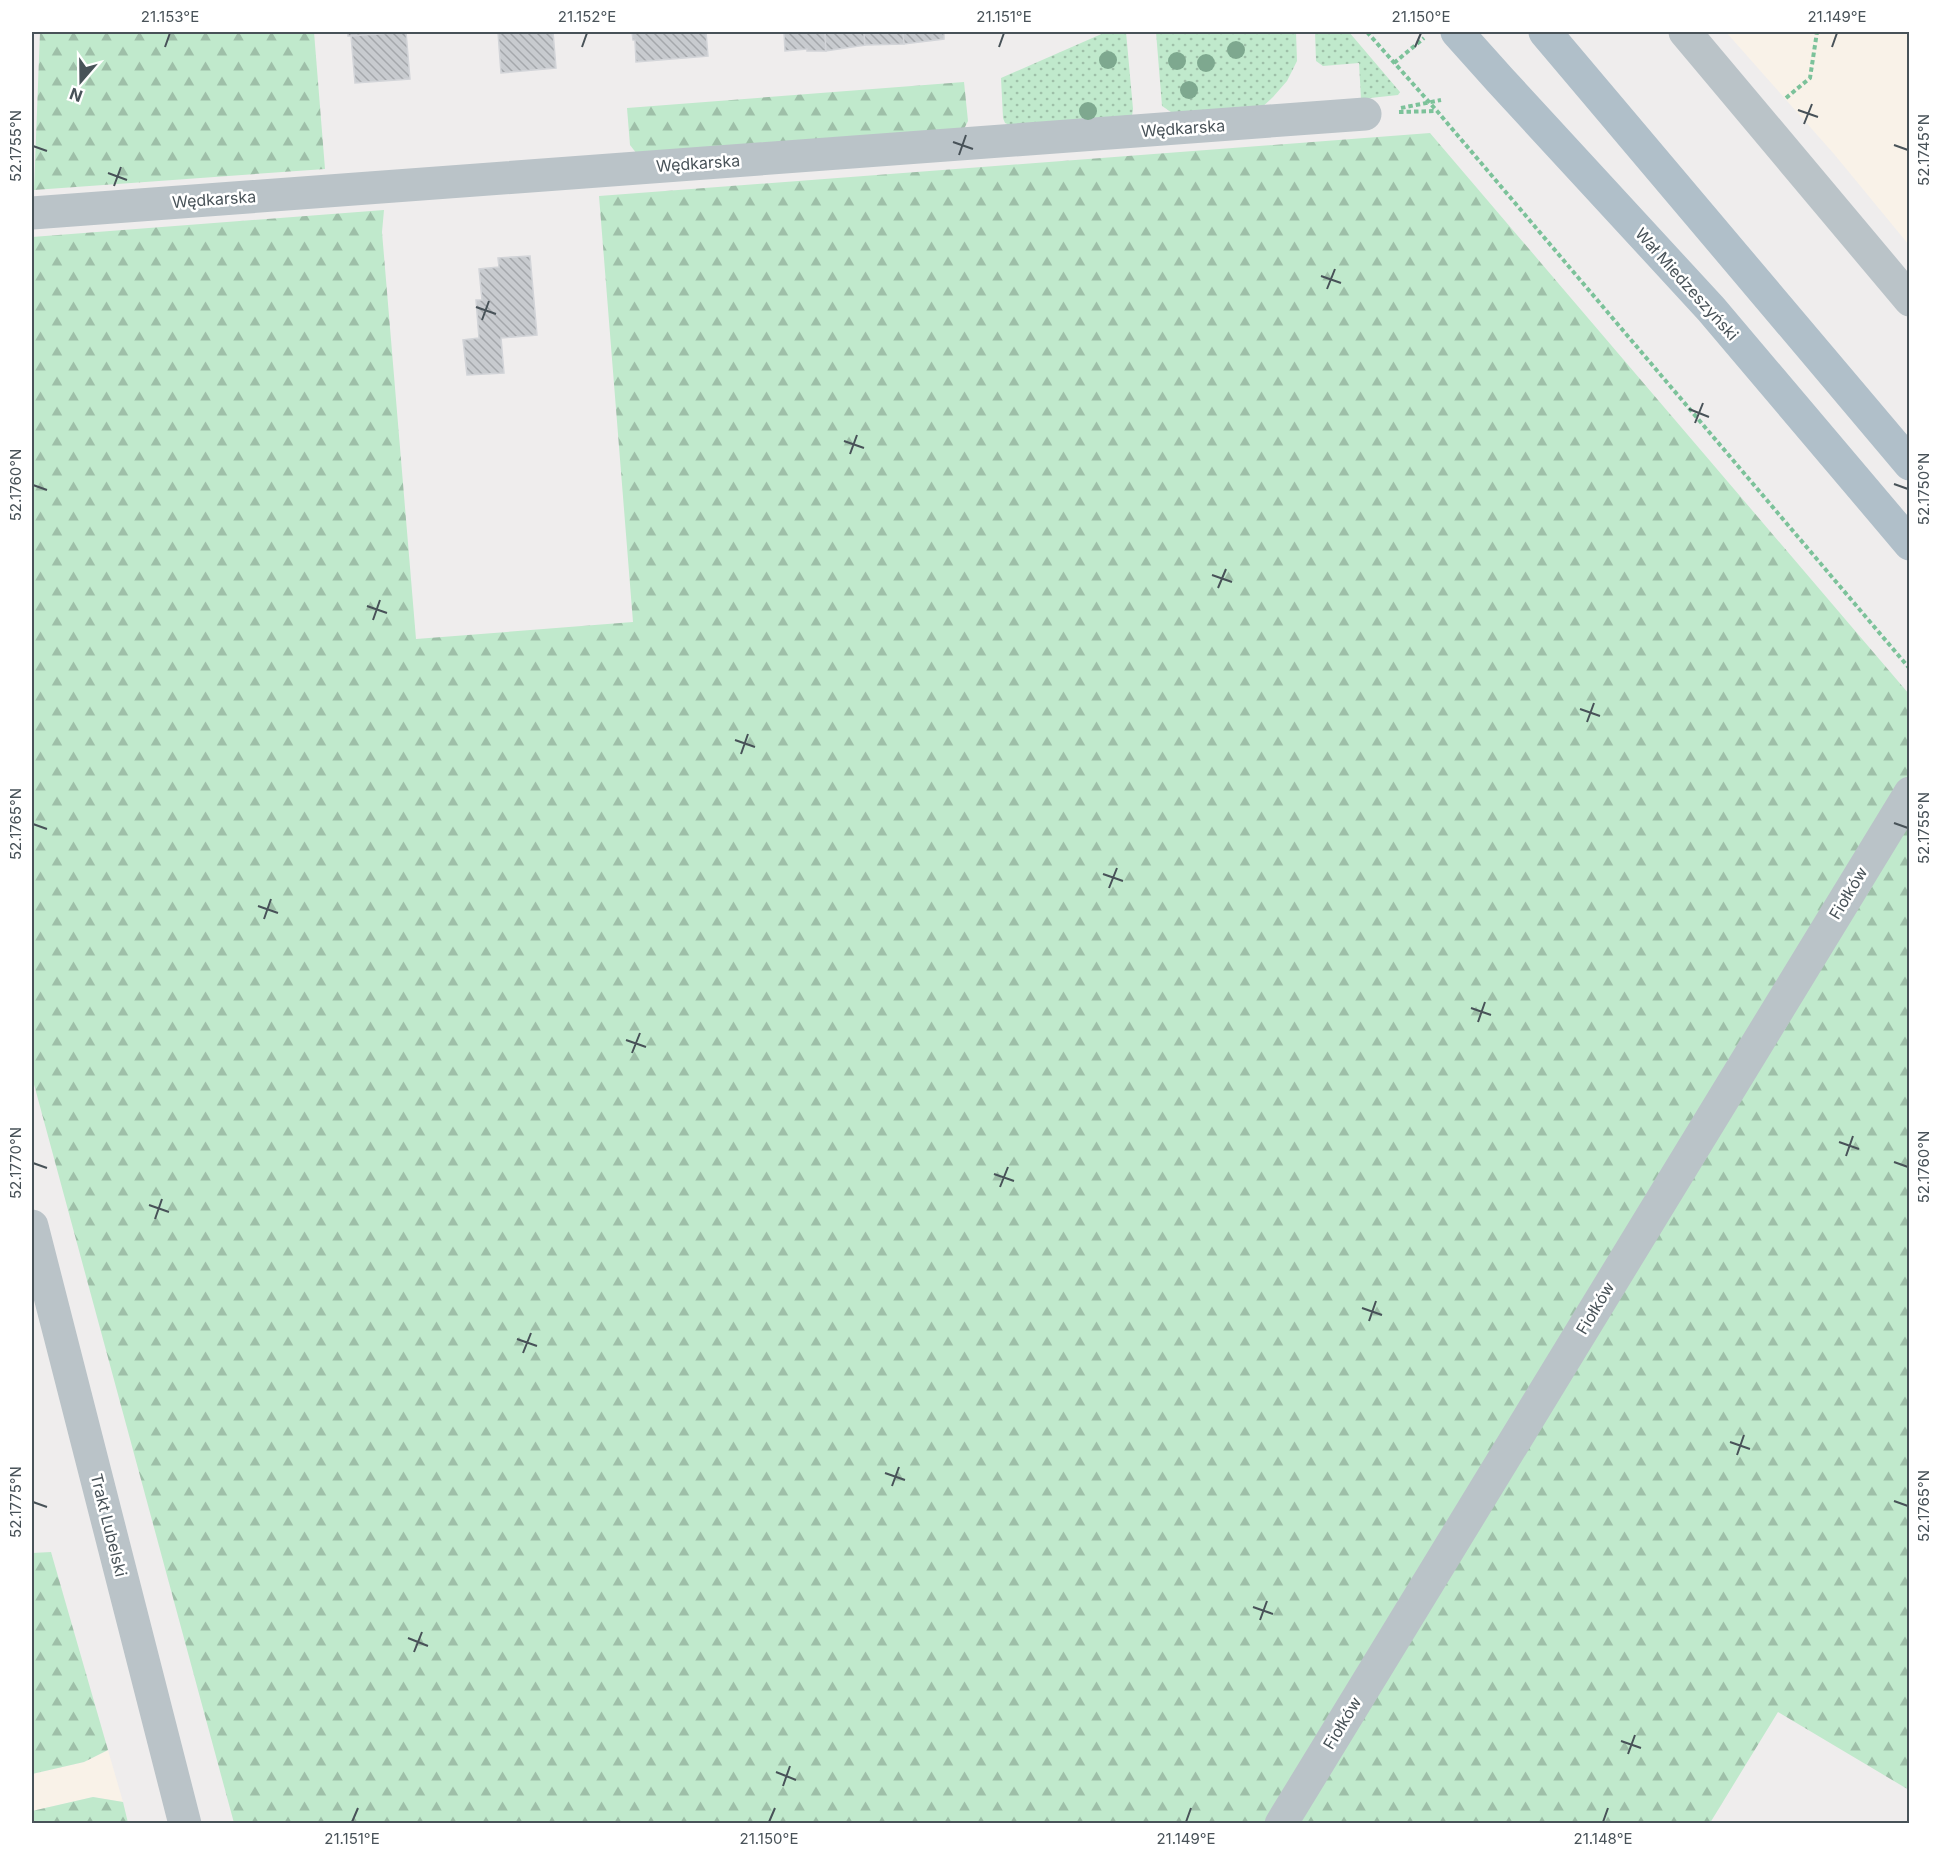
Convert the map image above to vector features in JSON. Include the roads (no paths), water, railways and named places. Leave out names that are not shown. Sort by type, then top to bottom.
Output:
[{"type":"main road","name":"Wał Miedzeszyński","points":[[1444,32],[1500,80],[1712,309],[1910,543]]},
{"type":"main road","points":[[1545,32],[1910,464]]},
{"type":"street","points":[[1685,32],[1910,300]]},
{"type":"street","name":"Wędkarska","points":[[32,213],[1365,114]]},
{"type":"street","name":"Fiołków","points":[[1281,1824],[1910,793]]},
{"type":"street","name":"Trakt Lubelski","points":[[32,1226],[185,1824]]}]
